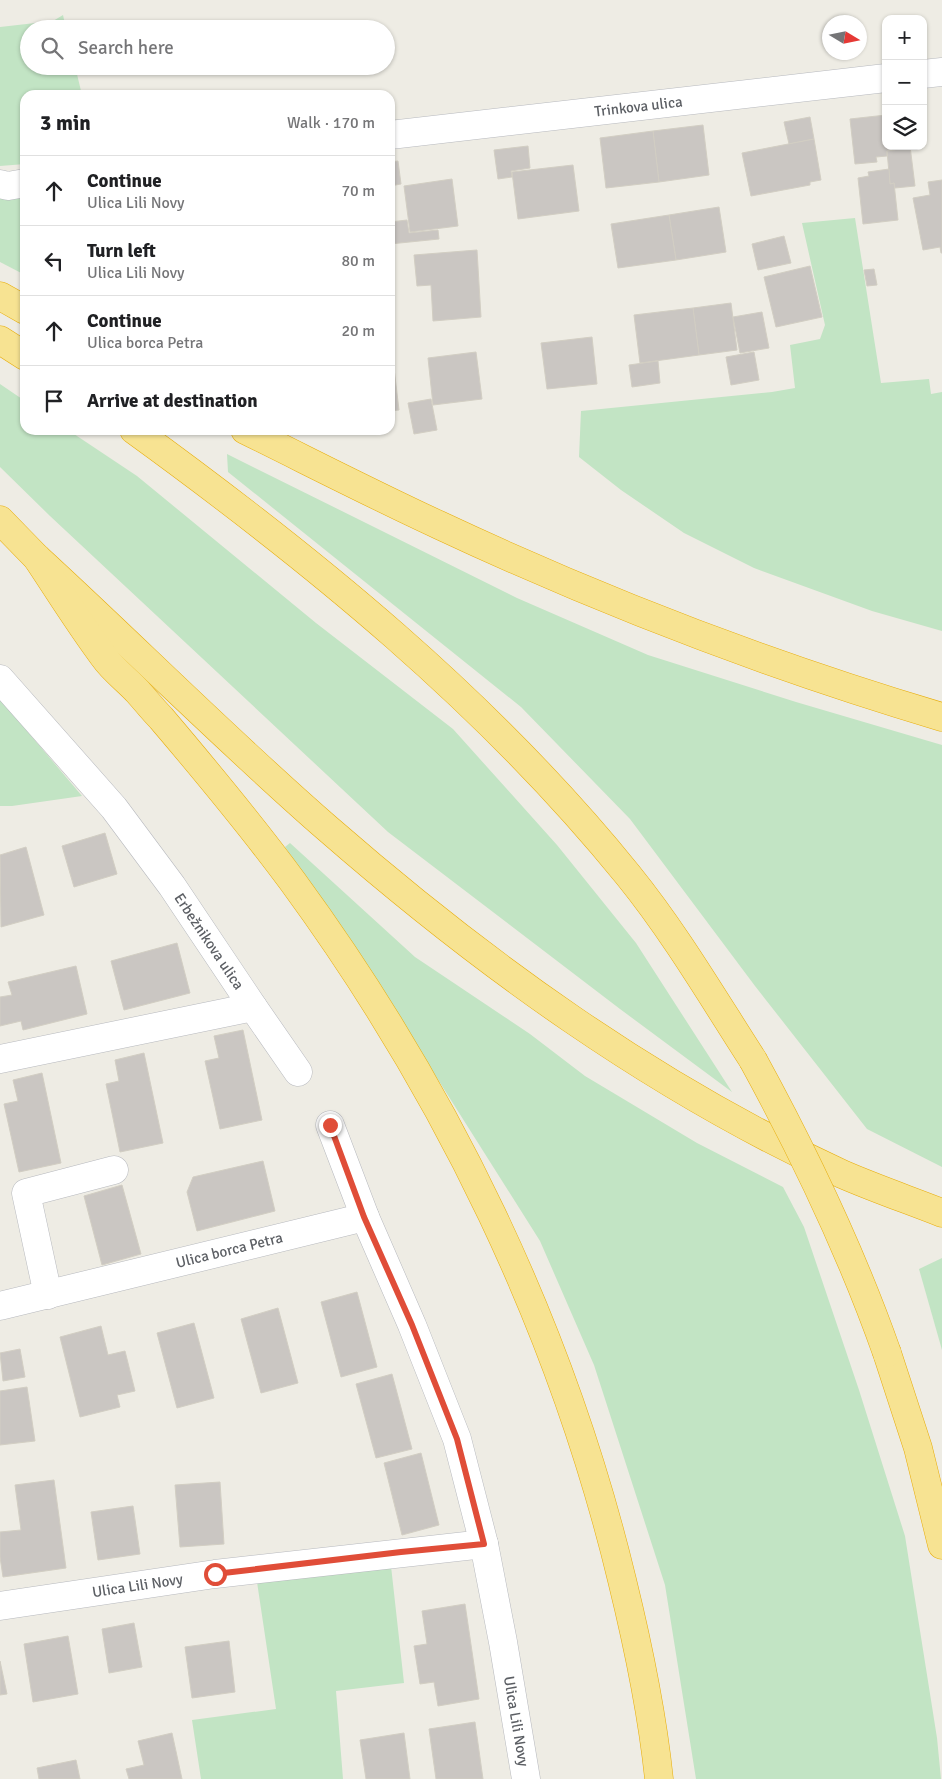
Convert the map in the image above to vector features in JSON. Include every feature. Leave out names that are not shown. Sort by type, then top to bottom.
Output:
[{"type":"highway","points":[[0,296],[20,307]]},
{"type":"highway","points":[[0,340],[20,353]]},
{"type":"highway","points":[[141,435],[201,480],[368,613],[478,711],[581,819],[629,877],[673,936],[753,1060],[789,1124],[822,1192],[852,1260],[887,1352],[918,1448],[942,1545]]},
{"type":"highway","points":[[255,435],[440,526],[644,613],[781,664],[942,717]]},
{"type":"highway","points":[[0,520],[37,558],[271,778],[432,916],[497,966],[619,1051],[724,1114],[843,1174],[942,1213]]},
{"type":"highway","points":[[37,558],[106,660],[145,700],[246,822],[292,880],[335,941],[415,1067],[485,1198],[516,1264],[545,1333],[593,1474],[614,1544],[631,1618],[646,1692],[660,1779]]},
{"type":"street","points":[[927,74],[942,72]]},
{"type":"street","name":"Trinkova ulica","points":[[395,134],[882,78]]},
{"type":"street","points":[[0,184],[8,186],[20,185]]},
{"type":"street","name":"Erbežnikova ulica","points":[[0,679],[114,808],[172,886],[253,1007],[0,1060]]},
{"type":"street","points":[[253,1007],[298,1072]]},
{"type":"street","points":[[330,1125],[364,1217]]},
{"type":"street","points":[[48,1295],[26,1193],[114,1170]]},
{"type":"street","name":"Ulica borca Petra","points":[[0,1306],[364,1217]]},
{"type":"street","name":"Ulica Lili Novy","points":[[364,1217],[412,1325],[457,1439],[484,1544],[504,1642],[526,1779]]},
{"type":"street","name":"Ulica Lili Novy","points":[[0,1606],[215,1574],[484,1544]]},
{"type":"green space","points":[[63,15],[64,20],[55,20]]},
{"type":"green space","points":[[20,25],[20,75],[77,75],[81,90],[20,90],[20,164],[0,166],[0,27]]},
{"type":"green space","points":[[20,185],[20,272],[0,262],[0,187]]},
{"type":"green space","points":[[855,218],[881,383],[929,379],[931,394],[942,392],[942,631],[872,611],[754,568],[684,533],[621,490],[579,457],[581,411],[772,392],[795,388],[790,345],[820,339],[825,325],[802,223]]},
{"type":"green space","points":[[0,384],[20,398],[20,435],[76,435],[137,476],[316,623],[453,729],[557,845],[636,943],[732,1092],[388,832],[0,467]]},
{"type":"green space","points":[[227,454],[517,598],[648,655],[796,702],[942,745],[942,1167],[867,1129],[755,986],[630,819],[521,707],[228,472]]},
{"type":"green space","points":[[0,699],[82,796],[0,806]]},
{"type":"green space","points":[[290,843],[415,957],[530,1034],[585,1076],[697,1143],[783,1187],[804,1227],[859,1390],[905,1536],[937,1738],[941,1779],[696,1779],[665,1585],[594,1365],[540,1241],[370,972],[285,847]]},
{"type":"green space","points":[[942,1258],[942,1350],[919,1269]]},
{"type":"green space","points":[[391,1566],[404,1683],[336,1691],[343,1779],[201,1779],[192,1720],[276,1709],[257,1582]]},
{"type":"building","points":[[882,115],[882,150],[895,150],[887,151],[887,156],[876,157],[877,162],[855,164],[850,119]]},
{"type":"building","points":[[810,117],[814,139],[789,144],[784,122]]},
{"type":"building","points":[[703,125],[709,175],[659,182],[653,131]]},
{"type":"building","points":[[653,131],[659,182],[606,188],[600,138]]},
{"type":"building","points":[[814,139],[821,180],[810,182],[810,185],[751,196],[742,153]]},
{"type":"building","points":[[528,146],[530,168],[511,171],[512,177],[498,179],[494,150]]},
{"type":"building","points":[[910,150],[915,186],[895,188],[894,183],[890,184],[887,151]]},
{"type":"building","points":[[395,161],[398,161],[401,184],[395,185]]},
{"type":"building","points":[[573,165],[579,211],[518,219],[512,172]]},
{"type":"building","points":[[889,169],[890,184],[894,183],[898,220],[863,224],[858,178],[869,176],[868,172]]},
{"type":"building","points":[[452,179],[458,226],[410,232],[404,186]]},
{"type":"building","points":[[942,180],[941,253],[940,247],[923,250],[913,198],[930,195],[928,182]]},
{"type":"building","points":[[719,207],[726,252],[676,260],[669,215]]},
{"type":"building","points":[[669,215],[676,260],[618,268],[611,224]]},
{"type":"building","points":[[407,220],[409,233],[438,230],[439,239],[395,243],[395,221]]},
{"type":"building","points":[[784,236],[791,263],[758,270],[752,244]]},
{"type":"building","points":[[477,250],[481,317],[433,321],[431,285],[417,286],[414,255]]},
{"type":"building","points":[[810,266],[822,317],[776,327],[764,277]]},
{"type":"building","points":[[874,269],[877,285],[867,286],[864,270]]},
{"type":"building","points":[[731,303],[737,350],[699,355],[693,308]]},
{"type":"building","points":[[693,308],[699,355],[640,363],[634,315]]},
{"type":"building","points":[[762,312],[769,348],[740,353],[733,317]]},
{"type":"building","points":[[592,337],[597,384],[547,389],[541,343]]},
{"type":"building","points":[[476,352],[482,399],[433,405],[428,358]]},
{"type":"building","points":[[754,352],[759,380],[731,385],[726,357]]},
{"type":"building","points":[[658,361],[660,383],[632,387],[629,365]]},
{"type":"building","points":[[395,377],[399,410],[395,410]]},
{"type":"building","points":[[431,399],[437,430],[414,434],[408,403]]},
{"type":"building","points":[[105,833],[117,874],[74,887],[62,846]]},
{"type":"building","points":[[26,847],[44,915],[1,927],[0,855]]},
{"type":"building","points":[[177,943],[190,993],[124,1010],[111,961]]},
{"type":"building","points":[[76,966],[87,1014],[23,1030],[21,1021],[0,1026],[0,997],[12,995],[8,982]]},
{"type":"building","points":[[243,1030],[262,1120],[220,1129],[205,1061],[219,1058],[214,1036]]},
{"type":"building","points":[[144,1053],[163,1143],[120,1152],[106,1084],[119,1081],[115,1060]]},
{"type":"building","points":[[42,1073],[61,1163],[19,1172],[4,1104],[18,1101],[13,1080]]},
{"type":"building","points":[[263,1161],[275,1211],[197,1231],[187,1192],[193,1177]]},
{"type":"building","points":[[122,1185],[141,1254],[102,1265],[84,1196]]},
{"type":"building","points":[[357,1292],[377,1367],[341,1377],[321,1302]]},
{"type":"building","points":[[278,1308],[298,1383],[261,1393],[241,1319]]},
{"type":"building","points":[[194,1323],[214,1398],[177,1408],[157,1333]]},
{"type":"building","points":[[101,1326],[108,1355],[125,1351],[135,1391],[117,1395],[120,1407],[80,1417],[60,1337]]},
{"type":"building","points":[[20,1349],[25,1377],[3,1381],[0,1353]]},
{"type":"building","points":[[392,1374],[412,1449],[376,1458],[356,1384]]},
{"type":"building","points":[[27,1387],[35,1441],[0,1445],[0,1391]]},
{"type":"building","points":[[421,1453],[439,1525],[402,1535],[384,1463]]},
{"type":"building","points":[[54,1480],[66,1568],[3,1577],[0,1557],[0,1532],[21,1530],[15,1485]]},
{"type":"building","points":[[220,1482],[224,1544],[180,1547],[175,1485]]},
{"type":"building","points":[[133,1506],[140,1554],[98,1560],[91,1512]]},
{"type":"building","points":[[465,1604],[479,1699],[438,1706],[434,1682],[420,1684],[414,1646],[427,1644],[422,1611]]},
{"type":"building","points":[[134,1623],[142,1667],[109,1673],[102,1629]]},
{"type":"building","points":[[68,1636],[78,1694],[33,1702],[24,1644]]},
{"type":"building","points":[[229,1641],[235,1692],[192,1698],[185,1647]]},
{"type":"building","points":[[0,1661],[7,1694],[0,1695]]},
{"type":"building","points":[[475,1722],[483,1779],[436,1779],[429,1729]]},
{"type":"building","points":[[172,1733],[182,1779],[129,1779],[126,1769],[144,1765],[138,1741]]},
{"type":"building","points":[[404,1733],[410,1779],[366,1779],[360,1740]]},
{"type":"building","points":[[76,1760],[80,1779],[39,1779],[37,1768]]},
{"type":"route","points":[[215,1574],[484,1544],[457,1439],[412,1325],[364,1217],[330,1125]]}]
